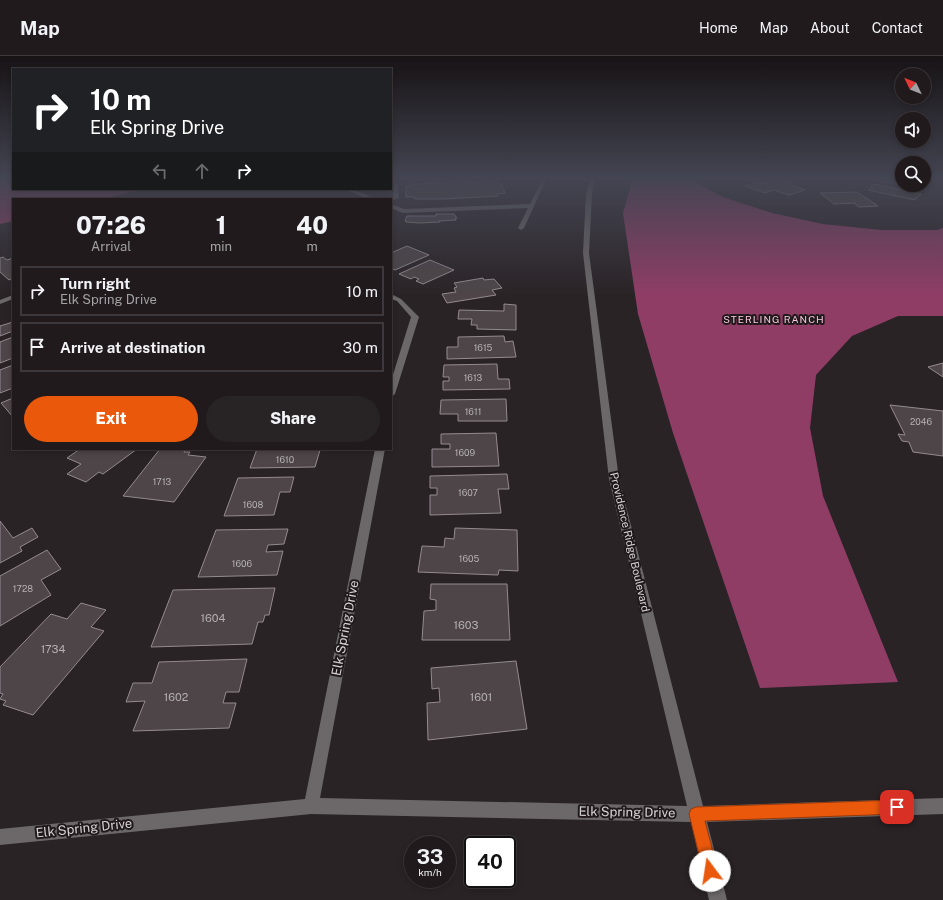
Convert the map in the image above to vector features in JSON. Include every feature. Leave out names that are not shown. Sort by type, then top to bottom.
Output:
[{"type":"street","points":[[521,228],[526,217]]},
{"type":"street","name":"Providence Ridge Boulevard","points":[[588,217],[586,253],[614,479],[718,900]]},
{"type":"street","points":[[392,296],[399,300],[415,317],[392,391]]},
{"type":"street","points":[[0,302],[12,297]]},
{"type":"street","name":"Elk Spring Drive","points":[[310,806],[380,450]]},
{"type":"street","name":"Elk Spring Drive","points":[[0,837],[310,806],[696,814],[943,806]]},
{"type":"shaded area","points":[[0,217],[12,217],[12,221],[0,224]]},
{"type":"shaded area","points":[[624,217],[792,217],[823,224],[881,230],[937,230],[943,228],[943,316],[898,316],[852,336],[816,375],[810,428],[823,496],[898,682],[760,688],[673,433],[638,314]]},
{"type":"building","points":[[406,217],[457,218],[455,218],[456,220],[439,221],[440,222],[419,223],[405,221]]},
{"type":"building","points":[[407,246],[429,255],[395,270],[392,268],[392,253]]},
{"type":"building","points":[[3,257],[7,260],[12,258],[12,278],[9,280],[0,272],[0,258]]},
{"type":"building","points":[[430,260],[454,270],[423,284],[416,281],[419,279],[414,277],[411,279],[399,274]]},
{"type":"building","points":[[483,278],[484,280],[494,279],[502,288],[492,290],[496,295],[447,303],[442,294],[456,292],[454,288],[457,287],[454,283]]},
{"type":"building","points":[[504,304],[516,305],[516,330],[477,329],[477,325],[471,325],[472,319],[458,319],[459,310],[504,311]]},
{"type":"building","points":[[12,322],[12,331],[0,336],[0,326]]},
{"type":"building","points":[[504,336],[505,342],[513,341],[516,357],[447,359],[447,347],[458,347],[458,337]]},
{"type":"building","points":[[12,337],[12,358],[0,363],[0,342]]},
{"type":"building","points":[[943,363],[943,377],[928,367]]},
{"type":"building","points":[[497,364],[498,379],[509,379],[510,389],[443,390],[443,381],[449,381],[449,377],[443,377],[444,365]]},
{"type":"building","points":[[12,365],[12,388],[0,393],[0,370]]},
{"type":"building","points":[[12,398],[12,416],[1,403]]},
{"type":"building","points":[[506,399],[507,421],[458,421],[458,414],[440,414],[441,400]]},
{"type":"building","points":[[890,405],[943,411],[943,456],[913,452],[909,442],[902,441],[898,434],[905,435]]},
{"type":"building","points":[[496,433],[499,466],[432,467],[432,449],[450,449],[450,444],[441,444],[441,434]]},
{"type":"building","points":[[79,450],[136,450],[103,474],[99,472],[86,482],[67,474],[81,464],[67,458]]},
{"type":"building","points":[[159,450],[185,450],[184,452],[190,452],[188,455],[206,457],[174,502],[123,496]]},
{"type":"building","points":[[257,450],[320,450],[315,467],[250,468]]},
{"type":"building","points":[[507,474],[509,489],[498,489],[501,513],[430,515],[430,495],[437,495],[437,488],[430,488],[430,476]]},
{"type":"building","points":[[294,477],[290,492],[280,492],[274,515],[224,516],[238,478]]},
{"type":"building","points":[[0,521],[13,538],[32,528],[38,537],[20,547],[22,551],[0,563]]},
{"type":"building","points":[[455,528],[517,530],[518,571],[499,570],[498,575],[418,572],[422,546],[444,547],[445,538],[454,539]]},
{"type":"building","points":[[288,529],[284,544],[268,545],[266,552],[283,551],[277,575],[198,577],[216,530]]},
{"type":"building","points":[[47,550],[61,569],[41,580],[51,595],[0,626],[0,576]]},
{"type":"building","points":[[431,584],[507,584],[510,640],[422,640],[424,611],[436,610],[436,600],[430,599]]},
{"type":"building","points":[[275,588],[269,615],[265,615],[263,622],[258,622],[252,644],[151,647],[173,590]]},
{"type":"building","points":[[81,603],[106,610],[91,627],[104,631],[33,715],[3,705],[6,701],[0,699],[3,694],[0,693],[0,667],[51,614],[67,619]]},
{"type":"building","points":[[247,659],[239,692],[226,692],[223,703],[236,703],[229,728],[133,731],[145,701],[126,702],[133,683],[152,683],[159,662]]},
{"type":"building","points":[[516,661],[527,729],[428,740],[427,703],[440,702],[439,688],[432,689],[431,668]]},
{"type":"district","name":"STERLING RANCH","points":[[774,319]]},
{"type":"route","points":[[710,871],[696,814],[897,807]]}]
